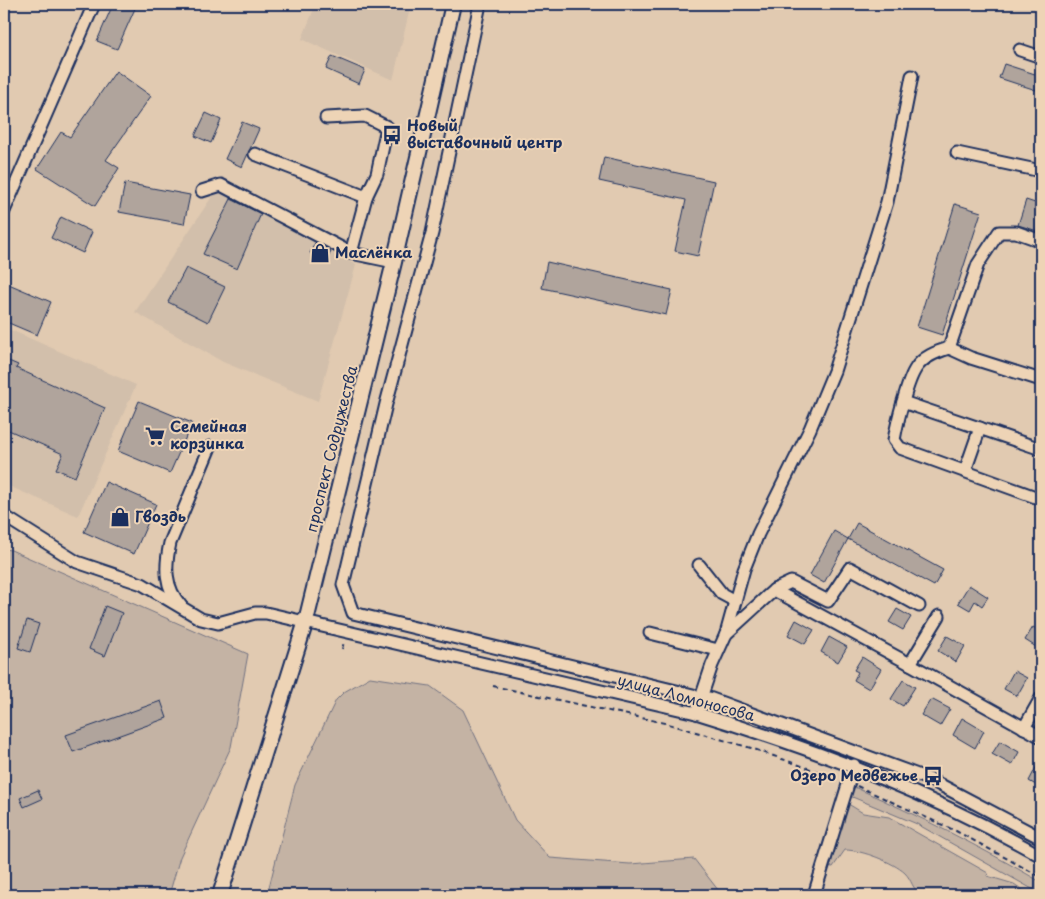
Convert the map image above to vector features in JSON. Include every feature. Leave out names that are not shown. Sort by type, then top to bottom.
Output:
[{"type":"main road","name":"проспект Содружества","points":[[220,895],[306,621],[394,262],[453,4]]},
{"type":"street","points":[[4,211],[94,4]]},
{"type":"street","points":[[480,4],[432,232],[386,404],[343,585],[353,613],[693,695]]},
{"type":"street","points":[[1020,50],[1041,57]]},
{"type":"street","points":[[696,714],[718,650],[726,634],[744,569],[758,534],[813,422],[834,371],[887,202],[912,76]]},
{"type":"street","points":[[326,118],[365,116],[387,127],[377,174],[366,197],[351,254]]},
{"type":"street","points":[[957,153],[1041,171]]},
{"type":"street","points":[[255,154],[366,197]]},
{"type":"street","points":[[202,191],[221,185],[351,254],[394,262]]},
{"type":"street","points":[[948,348],[978,264],[998,232],[1016,232],[1041,241]]},
{"type":"street","points":[[1041,380],[971,358],[948,348],[932,354],[915,368],[903,402],[894,440],[900,448],[1041,499]]},
{"type":"street","points":[[903,402],[1041,449]]},
{"type":"street","points":[[965,472],[980,428]]},
{"type":"street","points":[[188,612],[175,599],[169,588],[166,576],[168,554],[170,543],[210,447]]},
{"type":"street","name":"улица Ломоносова","points":[[4,516],[77,562],[142,584],[201,619],[218,622],[260,612],[306,621],[350,634],[696,714],[768,735],[854,765],[940,803],[1041,856]]},
{"type":"street","points":[[699,565],[722,594],[735,601]]},
{"type":"street","points":[[726,634],[774,590],[791,582],[828,601],[850,568],[919,606]]},
{"type":"street","points":[[774,590],[1041,737]]},
{"type":"street","points":[[910,664],[938,616]]},
{"type":"street","points":[[650,632],[718,650]]},
{"type":"street","points":[[709,698],[931,780],[1041,838]]},
{"type":"street","points":[[1024,728],[1041,698]]},
{"type":"street","points":[[814,895],[854,765]]},
{"type":"path","points":[[493,686],[665,723],[751,748],[848,782],[956,831],[1041,877]]},
{"type":"shaded area","points":[[316,4],[411,4],[393,80],[302,39]]},
{"type":"shaded area","points":[[217,189],[356,265],[318,401],[223,362],[135,312]]},
{"type":"shaded area","points":[[4,327],[136,385],[78,516],[4,484]]},
{"type":"shaded area","points":[[4,549],[11,550],[248,654],[231,747],[180,857],[169,895],[4,895]]},
{"type":"shaded area","points":[[370,677],[430,686],[463,710],[515,820],[550,858],[630,864],[694,859],[722,895],[267,895],[295,785],[336,700],[344,692]]},
{"type":"shaded area","points":[[852,786],[948,831],[1041,882],[1041,894],[917,824],[850,796]]},
{"type":"shaded area","points":[[845,802],[863,813],[889,817],[988,873],[987,876],[1014,884],[1030,895],[921,895],[900,869],[877,857],[860,852],[845,850],[833,867],[825,866]]},
{"type":"building","points":[[113,4],[137,4],[117,49],[97,41]]},
{"type":"building","points":[[332,56],[365,70],[359,84],[326,69]]},
{"type":"building","points":[[1004,64],[1041,76],[1039,91],[999,78]]},
{"type":"building","points":[[116,71],[151,96],[106,160],[119,168],[95,206],[37,169],[61,132],[70,137]]},
{"type":"building","points":[[206,113],[221,120],[211,143],[195,136]]},
{"type":"building","points":[[242,122],[259,129],[242,167],[225,159]]},
{"type":"building","points":[[604,157],[714,181],[698,256],[675,251],[686,200],[599,181]]},
{"type":"building","points":[[125,183],[190,195],[184,224],[119,212]]},
{"type":"building","points":[[231,199],[261,214],[237,269],[203,254]]},
{"type":"building","points":[[1026,200],[1041,205],[1041,232],[1018,225]]},
{"type":"building","points":[[955,204],[981,212],[942,335],[917,327]]},
{"type":"building","points":[[61,217],[92,232],[83,253],[51,238]]},
{"type":"building","points":[[315,243],[331,252],[325,262],[310,253]]},
{"type":"building","points":[[547,262],[672,290],[666,315],[542,288]]},
{"type":"building","points":[[186,268],[225,287],[208,322],[168,302]]},
{"type":"building","points":[[4,282],[51,302],[37,335],[4,321]]},
{"type":"building","points":[[4,359],[18,365],[16,368],[105,408],[75,477],[56,469],[63,454],[4,428]]},
{"type":"building","name":"Семейная корзинка","points":[[139,401],[192,423],[170,473],[118,451]]},
{"type":"building","name":"Гвоздь","points":[[106,482],[156,504],[134,554],[84,532]]},
{"type":"building","points":[[857,523],[943,570],[934,586],[848,539]]},
{"type":"building","points":[[834,531],[848,539],[824,583],[810,575]]},
{"type":"building","points":[[969,585],[988,597],[982,606],[975,601],[970,610],[958,603]]},
{"type":"building","points":[[105,606],[122,613],[105,656],[89,649]]},
{"type":"building","points":[[897,609],[911,617],[903,630],[889,622]]},
{"type":"building","points":[[27,620],[39,624],[30,652],[18,648]]},
{"type":"building","points":[[796,620],[814,630],[805,644],[788,635]]},
{"type":"building","points":[[1033,627],[1041,631],[1041,650],[1025,640]]},
{"type":"building","points":[[947,636],[965,646],[956,662],[938,651]]},
{"type":"building","points":[[829,637],[847,647],[838,662],[821,652]]},
{"type":"building","points":[[862,657],[881,669],[869,689],[854,680],[858,672],[854,670]]},
{"type":"building","points":[[1014,671],[1027,678],[1017,696],[1004,689]]},
{"type":"building","points":[[903,680],[915,687],[903,706],[891,699]]},
{"type":"building","points":[[931,699],[950,709],[940,726],[921,715]]},
{"type":"building","points":[[161,701],[167,718],[73,752],[66,735]]},
{"type":"building","points":[[962,718],[984,731],[975,748],[953,735]]},
{"type":"building","points":[[1000,741],[1019,752],[1012,765],[992,754]]},
{"type":"building","points":[[1041,758],[1041,788],[1029,781]]},
{"type":"building","points":[[38,790],[42,799],[24,807],[20,798]]},
{"type":"place","name":"Новый выставочный центр","points":[[392,135]]},
{"type":"place","name":"Маслёнка","points":[[320,253]]},
{"type":"place","name":"Семейная корзинка","points":[[155,436]]},
{"type":"place","name":"Гвоздь","points":[[120,517]]},
{"type":"place","name":"Озеро Медвежье","points":[[933,776]]}]
